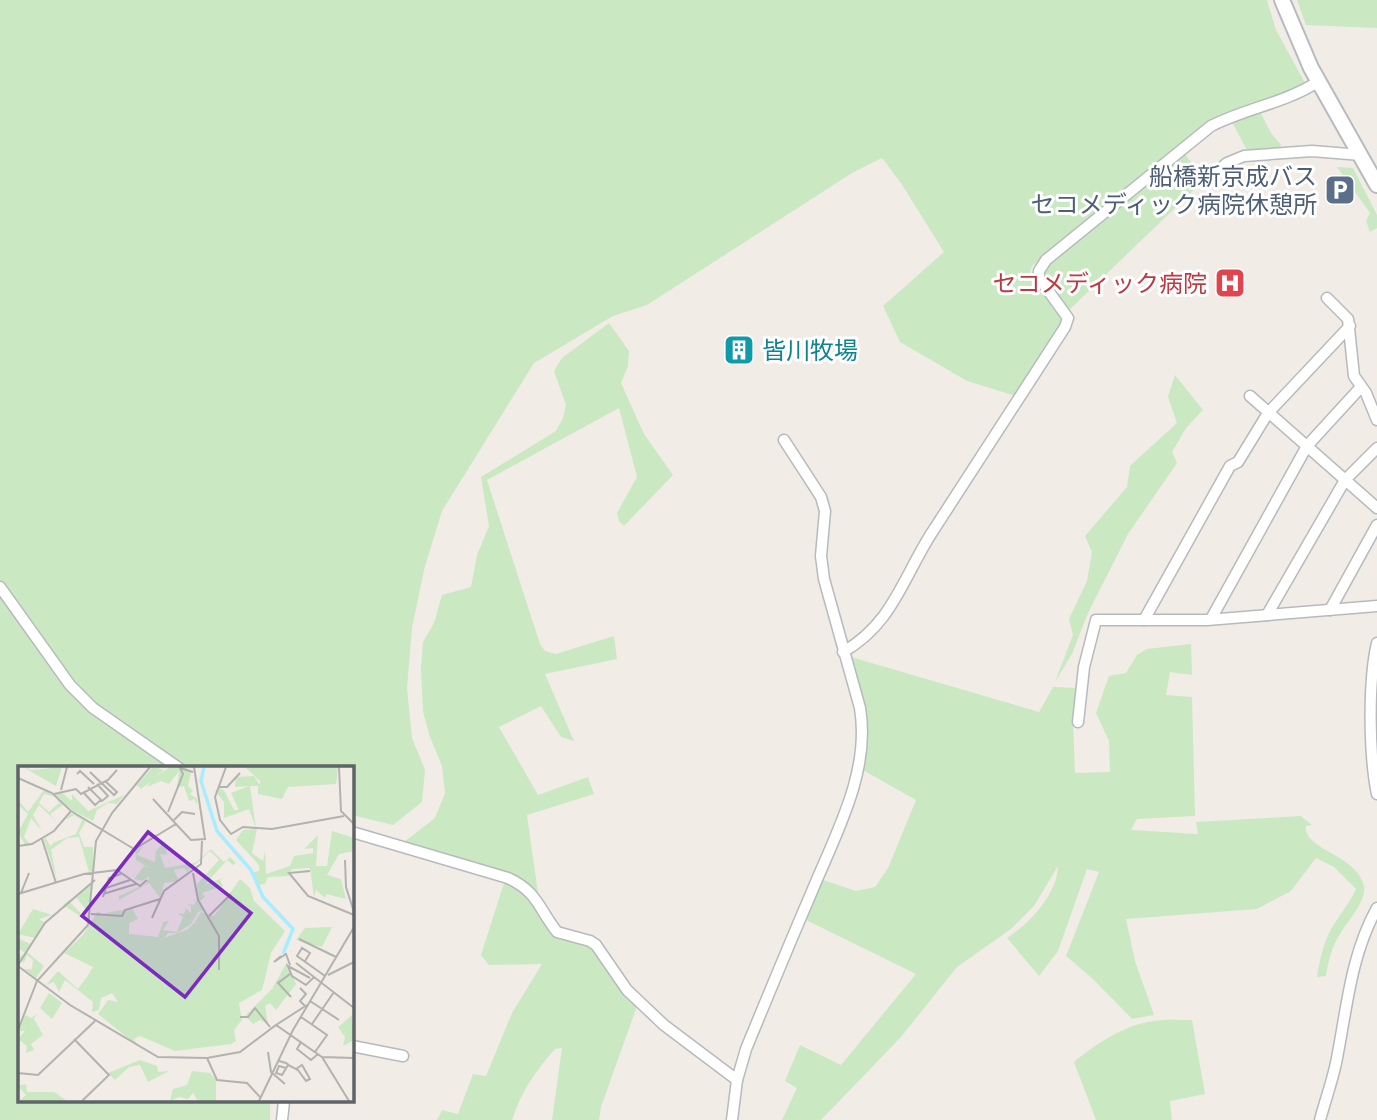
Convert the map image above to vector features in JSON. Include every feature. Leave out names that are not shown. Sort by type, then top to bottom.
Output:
[{"type":"street","points":[[1282,0],[1319,81],[1377,185]]},
{"type":"street","points":[[843,652],[862,641],[891,608],[924,546],[1065,327],[1068,318],[1040,278],[1039,271],[1046,260],[1211,126],[1228,117],[1283,99],[1319,81]]},
{"type":"street","points":[[1205,183],[1227,163],[1244,156],[1312,151],[1361,155]]},
{"type":"street","points":[[1327,298],[1348,319],[1354,376],[1377,420]]},
{"type":"street","points":[[1144,620],[1230,467],[1238,462],[1268,413],[1350,326]]},
{"type":"street","points":[[1211,619],[1307,446],[1361,387]]},
{"type":"street","points":[[1250,396],[1377,509]]},
{"type":"street","points":[[732,1120],[737,1080],[746,1049],[851,800],[863,725],[821,555],[825,511],[821,497],[784,440]]},
{"type":"street","points":[[1267,615],[1345,480],[1377,448]]},
{"type":"street","points":[[1330,610],[1377,524]]},
{"type":"street","points":[[0,587],[70,685],[123,732],[176,766]]},
{"type":"street","points":[[1078,722],[1084,667],[1096,620],[1211,619],[1377,606]]},
{"type":"street","points":[[1377,643],[1372,680],[1373,756],[1377,794]]},
{"type":"street","points":[[354,833],[524,885],[535,897],[557,932],[590,940],[627,990],[664,1025],[737,1080]]},
{"type":"street","points":[[1320,1120],[1336,1066],[1350,978],[1360,946],[1377,908]]},
{"type":"street","points":[[354,1046],[403,1056]]},
{"type":"street","points":[[282,1120],[284,1102]]},
{"type":"green space","points":[[0,0],[1267,0],[1276,30],[1305,83],[1279,97],[1226,114],[1209,124],[1032,266],[1030,273],[1064,320],[1016,396],[967,381],[900,342],[883,306],[944,252],[882,158],[852,173],[647,305],[613,316],[534,363],[442,511],[424,570],[412,628],[407,688],[412,738],[425,770],[422,802],[393,825],[354,815],[354,766],[18,766],[18,1102],[270,1102],[270,1120],[0,1120]]},
{"type":"green space","points":[[1297,0],[1377,0],[1377,28],[1306,25]]},
{"type":"green space","points":[[1260,112],[1281,145],[1280,148],[1249,154],[1231,120]]},
{"type":"green space","points":[[1182,153],[1204,180],[1068,311],[1045,284],[1043,274],[1049,264]]},
{"type":"green space","points":[[1337,167],[1353,168],[1377,215],[1377,228],[1370,232],[1366,221],[1370,213]]},
{"type":"green space","points":[[609,323],[629,351],[628,366],[621,383],[644,434],[673,475],[624,526],[619,521],[617,513],[637,477],[619,408],[487,480],[540,644],[545,651],[556,654],[614,636],[617,659],[545,674],[574,741],[561,737],[541,706],[499,727],[538,795],[588,777],[594,794],[527,815],[538,893],[526,881],[508,872],[404,842],[435,818],[445,793],[442,766],[423,712],[423,642],[434,623],[442,595],[471,587],[477,555],[489,526],[481,477],[556,431],[566,405],[554,371],[562,358]]},
{"type":"green space","points":[[1175,375],[1203,410],[1186,428],[1172,452],[1177,463],[1128,534],[1088,613],[1072,654],[1055,682],[1073,635],[1069,619],[1087,581],[1092,552],[1085,536],[1127,487],[1130,466],[1177,423],[1168,397]]},
{"type":"green space","points":[[1191,644],[1192,675],[1170,672],[1166,695],[1192,697],[1195,816],[1137,819],[1131,830],[1198,834],[1196,822],[1301,816],[1312,825],[1306,826],[1307,834],[1313,841],[1352,866],[1364,886],[1359,906],[1333,948],[1326,976],[1317,977],[1325,942],[1356,889],[1334,867],[1316,858],[1291,891],[1257,909],[1126,919],[1135,961],[1154,1015],[1132,1019],[1066,956],[1099,872],[1087,869],[1058,951],[1039,976],[1007,938],[1041,907],[1053,887],[1058,866],[1034,906],[1011,929],[957,967],[901,1037],[821,1120],[782,1120],[797,1088],[785,1081],[800,1045],[841,1065],[916,974],[804,919],[820,879],[856,891],[875,887],[888,868],[916,800],[861,769],[866,741],[851,657],[1039,712],[1053,687],[1076,688],[1073,719],[1075,773],[1110,772],[1109,741],[1096,713],[1109,676],[1126,673],[1137,655],[1147,649]]},
{"type":"green space","points":[[505,880],[531,900],[556,937],[594,947],[637,1006],[601,1107],[599,1120],[552,1120],[562,1048],[555,1049],[535,1073],[512,1120],[437,1120],[442,1110],[458,1114],[473,1074],[486,1076],[512,1013],[542,964],[489,965],[481,955]]},
{"type":"green space","points":[[1192,1020],[1205,1094],[1170,1101],[1172,1120],[1096,1120],[1074,1062],[1101,1042],[1142,1023]]},
{"type":"place","name":"船橋新京成バス セコメディック病院休憩所","points":[[1340,190]]},
{"type":"place","name":"セコメディック病院","points":[[1230,283]]},
{"type":"place","name":"皆川牧場","points":[[739,350]]}]
